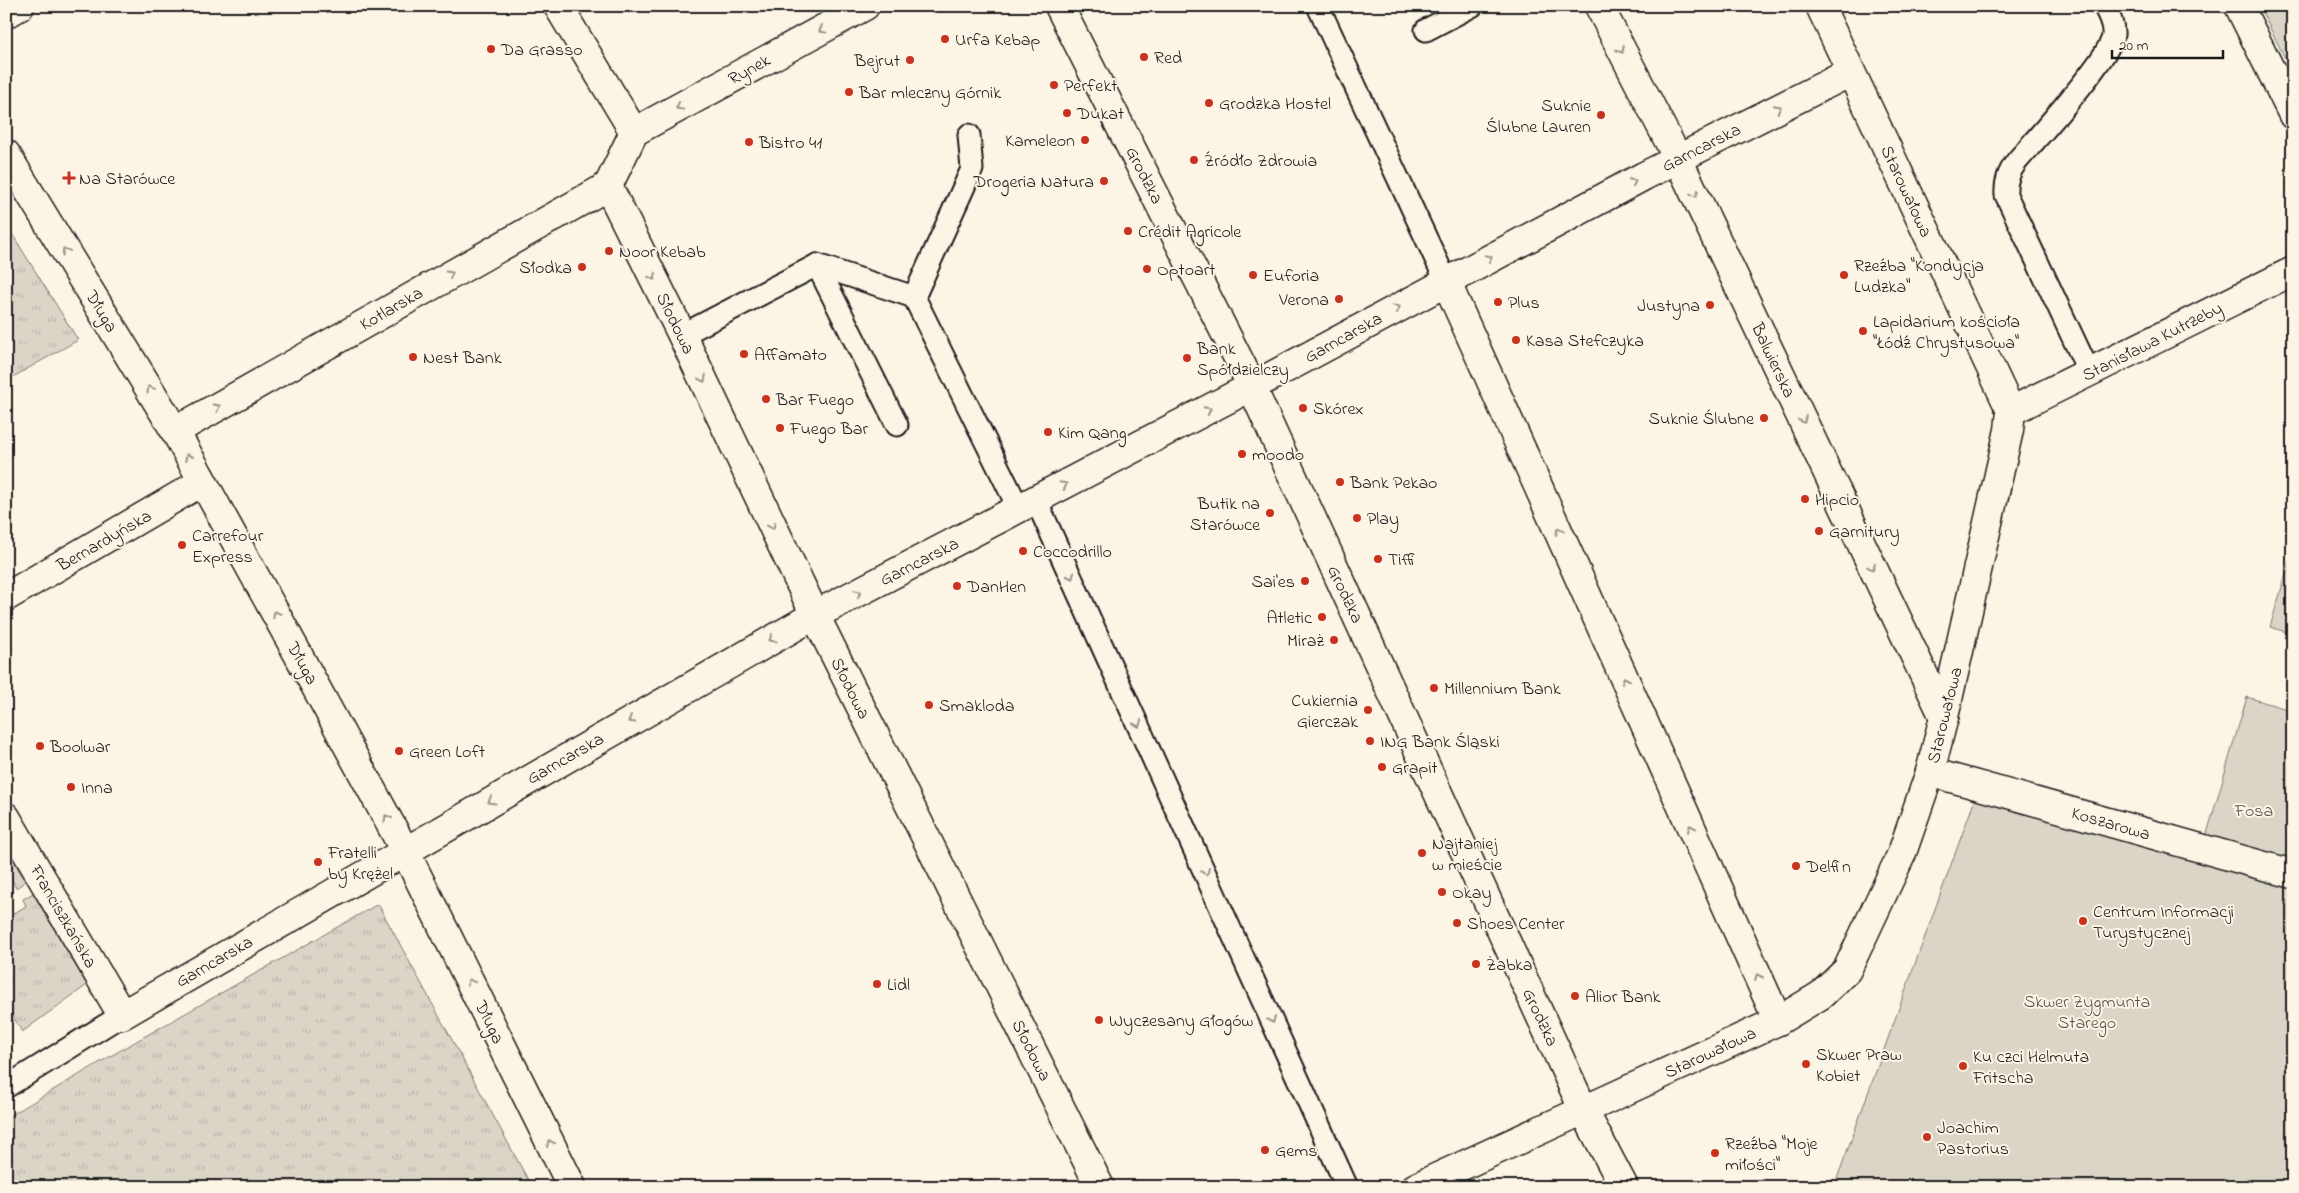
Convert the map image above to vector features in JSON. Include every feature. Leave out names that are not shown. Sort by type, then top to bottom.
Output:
[{"type":"street","points":[[6,14],[20,6]]},
{"type":"street","points":[[558,6],[634,132],[608,186]]},
{"type":"street","name":"Rynek","points":[[634,132],[865,6]]},
{"type":"street","name":"Grodzka","points":[[1059,6],[1250,387],[1584,1110],[1624,1187]]},
{"type":"street","name":"Balwierska","points":[[1599,6],[1678,159],[1944,717]]},
{"type":"street","name":"Starowałowa","points":[[1416,1187],[1778,1021],[1821,995],[1847,970],[1902,853],[1930,772],[2009,430],[2011,411],[1820,6]]},
{"type":"street","points":[[2239,6],[2293,115]]},
{"type":"street","name":"Garncarska","points":[[122,1015],[814,615],[1250,387],[1678,159],[1851,72]]},
{"type":"street","name":"Długa","points":[[6,154],[175,431],[405,850],[572,1187]]},
{"type":"street","name":"Słodowa","points":[[608,186],[682,334],[814,615],[1100,1187]]},
{"type":"street","name":"Kotlarska","points":[[175,431],[608,186]]},
{"type":"street","name":"Stanisława Kutrzeby","points":[[2011,411],[2293,271]]},
{"type":"street","points":[[1446,281],[1778,1021]]},
{"type":"street","name":"Bernardyńska","points":[[6,597],[202,482]]},
{"type":"street","name":"Koszarowa","points":[[1930,772],[2293,874]]},
{"type":"street","name":"Franciszkańska","points":[[6,817],[122,1015]]},
{"type":"lane","points":[[1318,6],[1446,281]]},
{"type":"lane","points":[[1426,30],[1472,6]]},
{"type":"lane","points":[[2089,372],[2006,196],[2005,184],[2009,173],[2017,161],[2083,82],[2109,47],[2113,36],[2112,25],[2104,6]]},
{"type":"lane","points":[[914,297],[972,169],[969,135]]},
{"type":"lane","points":[[817,265],[897,425]]},
{"type":"lane","points":[[682,334],[817,265],[914,297],[1028,504],[1347,1187]]},
{"type":"lane","name":"Garncarska","points":[[6,1087],[122,1015]]},
{"type":"green space","points":[[2259,6],[2293,6],[2293,72],[2292,72]]},
{"type":"green space","points":[[6,224],[78,340],[6,381]]},
{"type":"green space","points":[[2293,550],[2293,634],[2270,627]]},
{"type":"green space","name":"Fosa","points":[[2247,697],[2293,711],[2293,862],[2206,837]]},
{"type":"green space","name":"Skwer Zygmunta Starego","points":[[1976,796],[2293,889],[2293,1187],[1834,1187]]},
{"type":"green space","points":[[6,847],[26,881],[16,888],[12,880],[6,884]]},
{"type":"green space","points":[[33,893],[87,985],[22,1032],[6,1004],[6,918],[26,906],[23,899]]},
{"type":"green space","points":[[378,904],[532,1187],[6,1187],[6,1118],[126,1047]]},
{"type":"place","name":"Urfa Kebap","points":[[945,39]]},
{"type":"place","name":"Da Grasso","points":[[491,49]]},
{"type":"place","name":"Red","points":[[1144,57]]},
{"type":"place","name":"Bejrut","points":[[910,60]]},
{"type":"place","name":"Perfekt","points":[[1054,85]]},
{"type":"place","name":"Bar mleczny Górnik","points":[[849,92]]},
{"type":"place","name":"Grodzka Hostel","points":[[1209,103]]},
{"type":"place","name":"Dukat","points":[[1067,113]]},
{"type":"place","name":"Suknie Ślubne Lauren","points":[[1601,115]]},
{"type":"place","name":"Kameleon","points":[[1085,140]]},
{"type":"place","name":"Bistro 41","points":[[749,142]]},
{"type":"place","name":"Źródło Zdrowia","points":[[1194,160]]},
{"type":"place","name":"Na Starówce","points":[[69,178]]},
{"type":"place","name":"Drogeria Natura","points":[[1104,181]]},
{"type":"place","name":"Crédit Agricole","points":[[1128,231]]},
{"type":"place","name":"Noor Kebab","points":[[609,251]]},
{"type":"place","name":"Słodka","points":[[582,267]]},
{"type":"place","name":"Optoart","points":[[1147,269]]},
{"type":"place","name":"Euforia","points":[[1253,275]]},
{"type":"place","name":"Rzeźba \"Kondycja Ludzka\"","points":[[1844,275]]},
{"type":"place","name":"Verona","points":[[1339,299]]},
{"type":"place","name":"Plus","points":[[1498,302]]},
{"type":"place","name":"Justyna","points":[[1710,305]]},
{"type":"place","name":"Lapidarium kościoła \"Łódź Chrystusowa\"","points":[[1863,331]]},
{"type":"place","name":"Kasa Stefczyka","points":[[1516,340]]},
{"type":"place","name":"Affamato","points":[[744,354]]},
{"type":"place","name":"Nest Bank","points":[[413,357]]},
{"type":"place","name":"Bank Spółdzielczy","points":[[1187,358]]},
{"type":"place","name":"Bar Fuego","points":[[766,399]]},
{"type":"place","name":"Skórex","points":[[1303,408]]},
{"type":"place","name":"Suknie Ślubne","points":[[1764,418]]},
{"type":"place","name":"Fuego Bar","points":[[780,428]]},
{"type":"place","name":"Kim Qang","points":[[1048,432]]},
{"type":"place","name":"moodo","points":[[1242,454]]},
{"type":"place","name":"Bank Pekao","points":[[1340,482]]},
{"type":"place","name":"Hipcio","points":[[1805,499]]},
{"type":"place","name":"Butik na Starówce","points":[[1270,513]]},
{"type":"place","name":"Play","points":[[1357,518]]},
{"type":"place","name":"Garnitury","points":[[1819,531]]},
{"type":"place","name":"Carrefour Express","points":[[182,545]]},
{"type":"place","name":"Coccodrillo","points":[[1023,551]]},
{"type":"place","name":"Tiffi","points":[[1378,559]]},
{"type":"place","name":"Sai'es","points":[[1305,581]]},
{"type":"place","name":"DanHen","points":[[957,586]]},
{"type":"place","name":"Atletic","points":[[1322,617]]},
{"type":"place","name":"Miraż","points":[[1334,640]]},
{"type":"place","name":"Millennium Bank","points":[[1434,688]]},
{"type":"place","name":"Smakloda","points":[[929,705]]},
{"type":"place","name":"Cukiernia Gierczak","points":[[1368,710]]},
{"type":"place","name":"ING Bank Śląski","points":[[1370,741]]},
{"type":"place","name":"Boolwar","points":[[40,746]]},
{"type":"place","name":"Green Loft","points":[[399,751]]},
{"type":"place","name":"Grapit","points":[[1382,767]]},
{"type":"place","name":"Inna","points":[[71,787]]},
{"type":"place","name":"Najtaniej w mieście","points":[[1422,853]]},
{"type":"place","name":"Fratelli by Krężel","points":[[318,862]]},
{"type":"place","name":"Delfin","points":[[1796,866]]},
{"type":"place","name":"Okay","points":[[1442,892]]},
{"type":"place","name":"Centrum Informacji Turystycznej","points":[[2083,921]]},
{"type":"place","name":"Shoes Center","points":[[1457,923]]},
{"type":"place","name":"Żabka","points":[[1476,964]]},
{"type":"place","name":"Lidl","points":[[877,984]]},
{"type":"place","name":"Alior Bank","points":[[1575,996]]},
{"type":"place","name":"Wyczesany Głogów","points":[[1099,1020]]},
{"type":"place","name":"Skwer Praw Kobiet","points":[[1806,1064]]},
{"type":"place","name":"Ku czci Helmuta Fritscha","points":[[1963,1066]]},
{"type":"place","name":"Joachim Pastorius","points":[[1927,1137]]},
{"type":"place","name":"Gems","points":[[1265,1150]]},
{"type":"place","name":"Rzeźba \"Moje miłości\"","points":[[1715,1153]]}]
